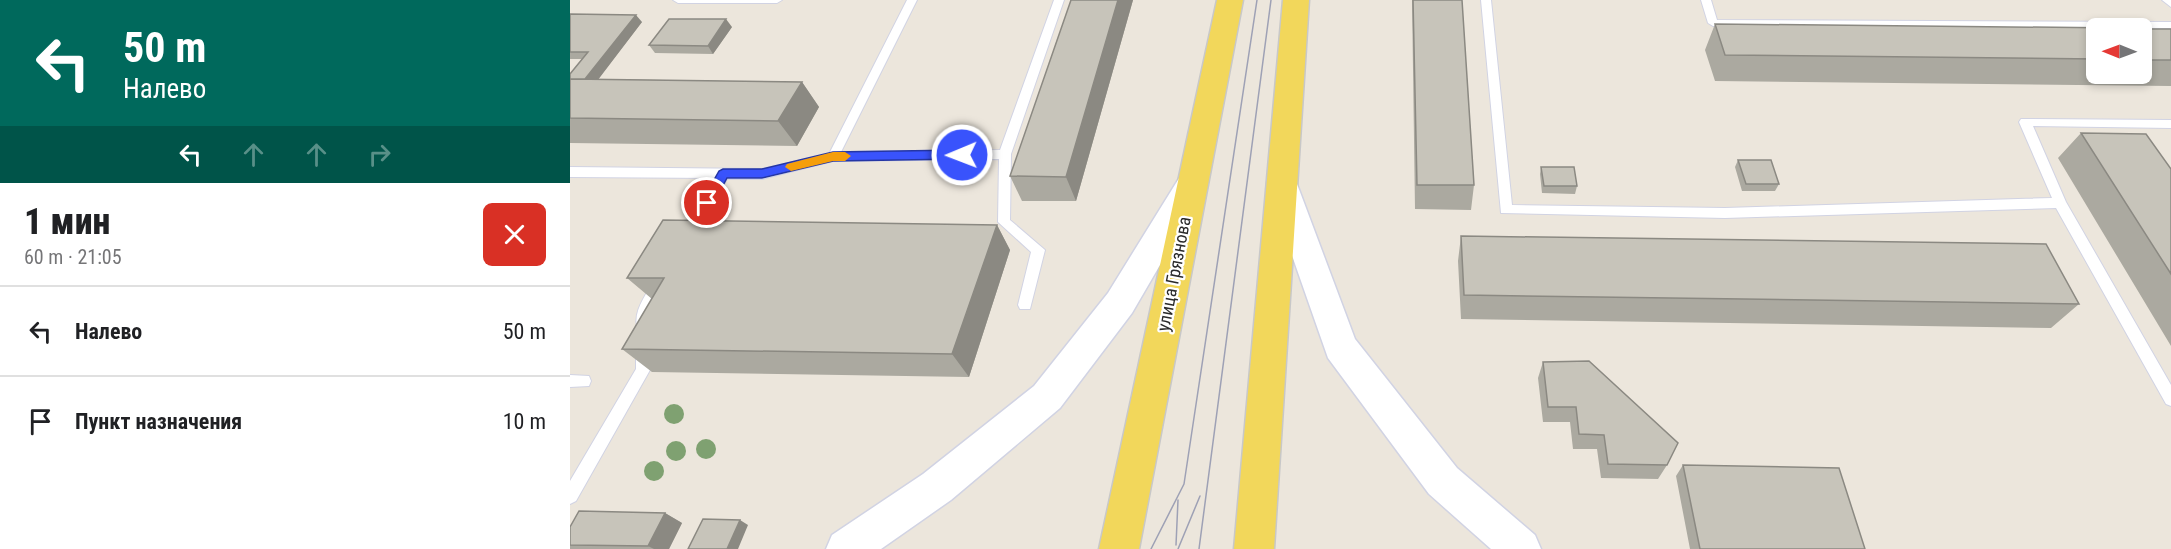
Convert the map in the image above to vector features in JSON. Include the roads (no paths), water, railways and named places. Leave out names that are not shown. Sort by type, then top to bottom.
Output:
[{"type":"main road","name":"улица Грязнова","points":[[1119,549],[1230,0]]},
{"type":"main road","points":[[1254,549],[1296,0]]},
{"type":"main road","points":[[846,549],[937,487],[1047,397],[1120,303],[1193,181]]},
{"type":"main road","points":[[1282,184],[1340,347],[1443,481],[1521,549]]},
{"type":"lane","points":[[678,0],[777,0]]},
{"type":"lane","points":[[833,157],[912,0]]},
{"type":"lane","points":[[1025,305],[1038,250],[1004,222],[1005,154],[1059,0]]},
{"type":"lane","points":[[1486,0],[1506,210],[1725,213],[2060,203]]},
{"type":"lane","points":[[1706,0],[1713,23],[2171,25]]},
{"type":"lane","points":[[2168,0],[2171,4]]},
{"type":"lane","points":[[2171,123],[2025,122],[2060,203],[2171,399]]},
{"type":"lane","points":[[570,172],[762,174],[833,157],[1005,154]]},
{"type":"lane","points":[[683,245],[723,174]]},
{"type":"lane","points":[[570,496],[643,370],[644,311],[666,273]]},
{"type":"tram line","points":[[1151,549],[1184,484],[1257,0]]},
{"type":"tram line","points":[[1199,549],[1271,0]]},
{"type":"tram line","points":[[1178,549],[1200,496]]},
{"type":"tram line","points":[[1176,545],[1178,500]]}]
